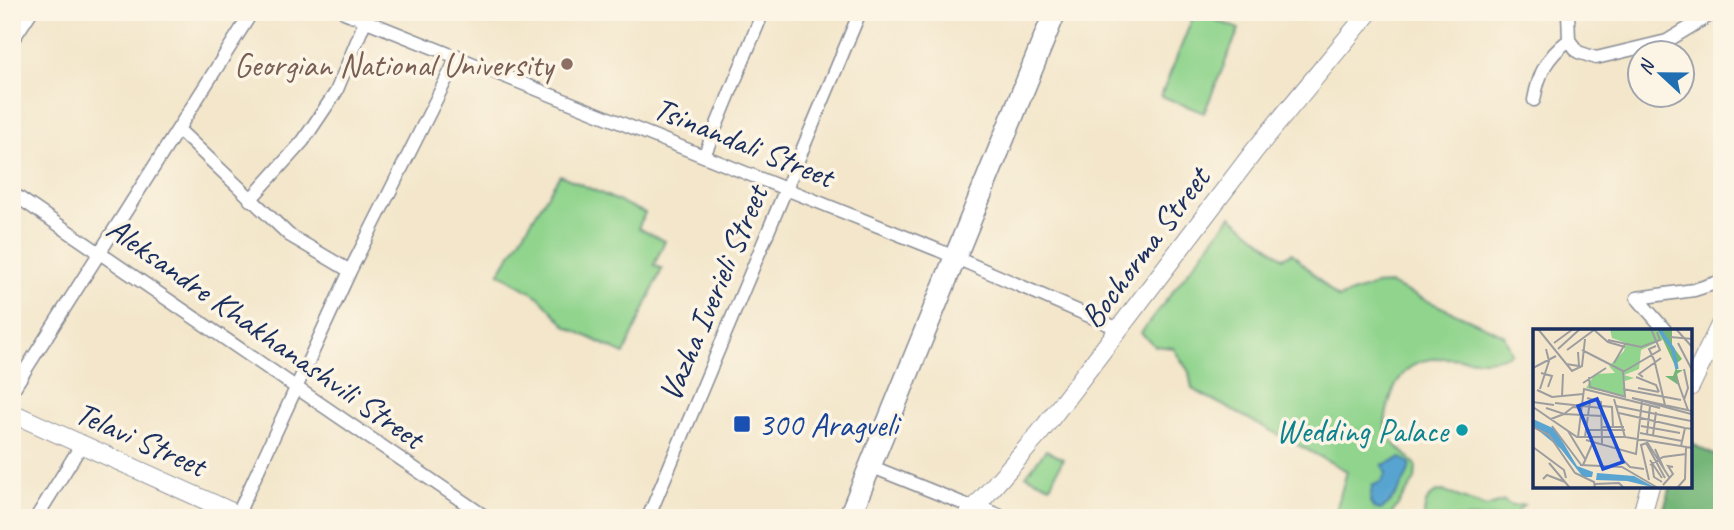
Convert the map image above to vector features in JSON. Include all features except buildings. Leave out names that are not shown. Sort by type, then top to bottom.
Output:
[{"type":"main road","points":[[849,518],[1055,12]]},
{"type":"main road","name":"Bochorma Street","points":[[970,513],[1039,434],[1255,150],[1369,12]]},
{"type":"main road","points":[[1692,380],[1722,321]]},
{"type":"main road","name":"Telavi Street","points":[[12,413],[240,516]]},
{"type":"main road","points":[[1632,518],[1648,491]]},
{"type":"main road","points":[[1641,518],[1648,491]]},
{"type":"main road","points":[[970,513],[999,518]]},
{"type":"street","points":[[12,41],[31,12]]},
{"type":"street","points":[[12,391],[251,12]]},
{"type":"street","name":"Tsinandali Street","points":[[344,12],[458,55],[957,257],[1119,329]]},
{"type":"street","points":[[704,156],[763,12]]},
{"type":"street","name":"Vazha Iverieli Street","points":[[648,518],[860,12]]},
{"type":"street","points":[[1568,12],[1569,40],[1578,52],[1596,58],[1667,41],[1715,12]]},
{"type":"street","points":[[250,200],[303,141],[337,92],[366,19]]},
{"type":"street","points":[[1534,100],[1539,74],[1551,54],[1569,40]]},
{"type":"street","points":[[240,516],[350,271],[458,55]]},
{"type":"street","points":[[179,130],[289,235],[350,271]]},
{"type":"street","name":"Aleksandre Khakhanashvili Street","points":[[12,193],[101,251],[487,518]]},
{"type":"street","points":[[1663,329],[1637,298],[1666,295],[1722,281]]},
{"type":"street","points":[[36,518],[82,443]]},
{"type":"street","points":[[870,466],[970,513]]},
{"type":"green space","points":[[1195,12],[1239,29],[1204,113],[1161,96]]},
{"type":"green space","points":[[560,175],[645,213],[638,228],[665,241],[654,265],[662,269],[624,354],[567,327],[539,297],[499,273]]},
{"type":"green space","points":[[1231,216],[1283,258],[1292,253],[1338,298],[1375,285],[1390,284],[1504,335],[1512,353],[1497,359],[1429,359],[1414,365],[1401,377],[1387,411],[1386,430],[1393,442],[1416,465],[1415,480],[1391,515],[1334,518],[1347,471],[1192,389],[1189,372],[1173,348],[1155,346],[1141,333]]},
{"type":"green space","points":[[1692,444],[1722,459],[1722,518],[1661,518],[1670,488],[1692,488]]},
{"type":"green space","points":[[1046,450],[1063,459],[1050,486],[1026,475]]},
{"type":"green space","points":[[1443,491],[1486,507],[1504,501],[1512,506],[1524,505],[1512,518],[1424,518],[1428,500]]},
{"type":"water","points":[[1401,458],[1410,463],[1403,482],[1384,507],[1380,510],[1374,508],[1370,502],[1372,486],[1381,482],[1386,473],[1382,465]]},
{"type":"place","name":"Georgian National University","points":[[567,64]]},
{"type":"place","name":"300 Aragveli","points":[[742,424]]},
{"type":"place","name":"Wedding Palace","points":[[1462,430]]}]
